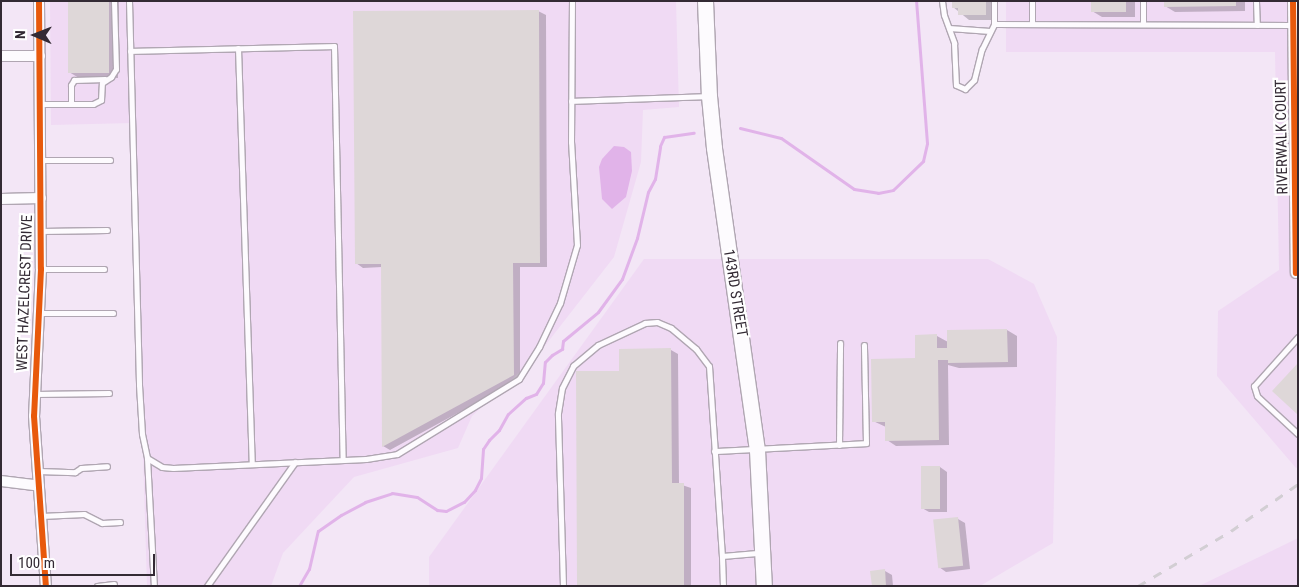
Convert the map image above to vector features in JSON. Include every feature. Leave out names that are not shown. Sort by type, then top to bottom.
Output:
[{"type":"main road","name":"143RD STREET","points":[[705,1],[709,96],[720,198],[756,450],[764,586]]},
{"type":"street","name":"WEST HAZELCREST DRIVE","points":[[39,1],[41,231],[34,394],[46,586]]},
{"type":"street","name":"RIVERWALK COURT","points":[[1293,1],[1295,19],[1297,273]]},
{"type":"street","points":[[1,56],[40,56]]},
{"type":"street","points":[[1,199],[41,198]]},
{"type":"street","points":[[1,481],[39,486]]},
{"type":"lane","points":[[71,103],[71,85],[74,80],[105,79],[111,77],[116,69],[114,1]]},
{"type":"lane","points":[[129,1],[139,385],[142,434],[147,458],[154,586]]},
{"type":"lane","points":[[147,458],[162,467],[173,468],[366,459],[397,454],[519,379],[539,347],[560,303],[577,246],[571,142],[572,1]]},
{"type":"lane","points":[[942,1],[944,14],[954,43],[956,85],[965,89],[974,80],[982,49],[994,24],[994,1]]},
{"type":"lane","points":[[1032,1],[1032,24]]},
{"type":"lane","points":[[1143,1],[1143,24]]},
{"type":"lane","points":[[1256,1],[1257,25]]},
{"type":"lane","points":[[994,24],[1257,25],[1295,19]]},
{"type":"lane","points":[[949,28],[990,31]]},
{"type":"lane","points":[[130,51],[334,46],[343,459]]},
{"type":"lane","points":[[238,48],[252,464]]},
{"type":"lane","points":[[40,104],[98,103],[102,96],[102,82],[105,79]]},
{"type":"lane","points":[[571,101],[709,96]]},
{"type":"lane","points":[[41,160],[110,160]]},
{"type":"lane","points":[[41,231],[107,230]]},
{"type":"lane","points":[[40,269],[104,269]]},
{"type":"lane","points":[[38,313],[113,313]]},
{"type":"lane","points":[[563,586],[558,414],[562,388],[573,366],[598,345],[645,323],[657,322],[671,328],[696,349],[708,366],[722,556],[722,586]]},
{"type":"lane","points":[[1298,337],[1254,386],[1257,396],[1298,434]]},
{"type":"lane","points":[[838,445],[840,343]]},
{"type":"lane","points":[[714,451],[866,443],[864,345]]},
{"type":"lane","points":[[34,394],[109,393]]},
{"type":"lane","points":[[206,586],[295,462]]},
{"type":"lane","points":[[38,471],[75,472],[81,468],[106,466]]},
{"type":"lane","points":[[41,516],[84,514],[102,523],[120,522]]},
{"type":"lane","points":[[722,556],[763,553]]},
{"type":"lane","points":[[96,586],[114,584]]},
{"type":"shaded area","points":[[50,1],[676,1],[679,107],[643,110],[641,162],[614,257],[537,356],[472,416],[458,448],[354,477],[283,553],[271,586],[147,586],[133,123],[51,125]]},
{"type":"shaded area","points":[[1006,1],[1298,1],[1298,467],[1296,468],[1217,376],[1218,311],[1279,270],[1275,52],[1006,52]]},
{"type":"shaded area","points":[[614,146],[624,147],[631,152],[632,171],[626,197],[612,209],[602,199],[599,167],[602,159]]},
{"type":"shaded area","points":[[644,259],[988,259],[1034,284],[1057,337],[1053,543],[980,586],[429,586],[429,557]]},
{"type":"shaded area","points":[[1298,538],[1298,586],[1199,586],[1290,542]]},
{"type":"building","points":[[68,1],[109,1],[109,73],[68,73]]},
{"type":"building","points":[[952,1],[986,1],[986,15],[958,15],[958,8],[952,8]]},
{"type":"building","points":[[1091,1],[1126,1],[1126,12],[1091,12]]},
{"type":"building","points":[[1164,1],[1236,1],[1236,6],[1164,7]]},
{"type":"building","points":[[539,10],[540,263],[513,263],[514,375],[382,447],[381,264],[355,264],[353,11]]},
{"type":"building","points":[[1007,329],[1008,362],[948,363],[948,360],[938,360],[939,440],[885,441],[885,422],[872,422],[871,359],[915,358],[915,335],[937,334],[937,348],[947,348],[947,330]]},
{"type":"building","points":[[671,348],[672,483],[684,483],[684,586],[577,586],[576,371],[619,371],[619,349]]},
{"type":"building","points":[[1298,363],[1298,415],[1272,391]]},
{"type":"building","points":[[921,466],[940,466],[940,509],[921,509]]},
{"type":"building","points":[[958,517],[963,566],[938,568],[933,520]]},
{"type":"building","points":[[885,569],[886,586],[872,586],[870,571]]},
{"type":"waterway","points":[[740,128],[781,138],[854,189],[878,193],[893,190],[923,161],[927,143],[916,1]]},
{"type":"waterway","points":[[299,586],[309,569],[318,531],[341,515],[365,502],[392,493],[417,497],[437,510],[446,511],[464,502],[475,490],[481,478],[483,449],[489,440],[499,430],[508,414],[526,398],[536,394],[543,383],[545,362],[562,349],[563,341],[598,312],[622,279],[637,238],[648,192],[655,179],[660,146],[664,137],[694,133]]},
{"type":"railway","points":[[1138,586],[1231,531],[1298,484]]},
{"type":"cycle path","points":[[39,1],[41,269],[34,416],[46,586]]},
{"type":"cycle path","points":[[1293,1],[1296,273]]}]
